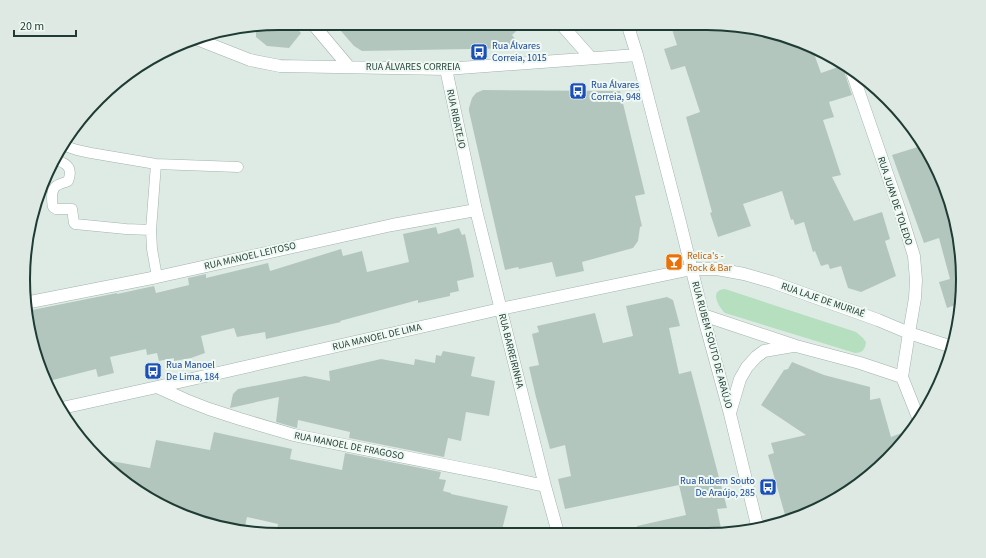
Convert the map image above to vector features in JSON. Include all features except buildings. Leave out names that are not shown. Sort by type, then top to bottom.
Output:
[{"type":"street","points":[[318,30],[350,67]]},
{"type":"street","points":[[566,30],[590,58]]},
{"type":"street","name":"RUA RUBEM SOUTO DE ARAÚJO","points":[[629,30],[637,55],[703,315],[730,414],[757,523]]},
{"type":"street","name":"RUA ÁLVARES CORREIA","points":[[203,42],[250,60],[280,66],[446,69],[637,55]]},
{"type":"street","name":"RUA RIBATEJO","points":[[446,69],[467,169]]},
{"type":"street","name":"RUA JUAN DE TOLEDO","points":[[854,78],[914,256],[916,280],[915,298],[902,377]]},
{"type":"street","name":"RUA BARREIRINHA","points":[[467,169],[500,309],[556,528]]},
{"type":"street","name":"RUA MANOEL LEITOSO","points":[[31,302],[157,277],[392,225],[476,210]]},
{"type":"street","name":"RUA MANOEL DE LIMA","points":[[65,407],[500,309],[692,269]]},
{"type":"street","name":"RUA LAJE DE MURIAÉ","points":[[692,269],[717,269],[744,274],[772,282],[871,317],[909,333],[947,345]]},
{"type":"street","points":[[703,315],[796,346],[902,377],[916,413]]},
{"type":"street","points":[[730,414],[740,379],[747,367],[756,357],[764,351],[796,346]]},
{"type":"street","name":"RUA MANOEL DE FRAGOSO","points":[[157,387],[209,409],[294,435],[545,486]]},
{"type":"lane","points":[[68,147],[91,153],[156,164],[238,167]]},
{"type":"lane","points":[[60,161],[68,167],[69,175],[68,182],[56,186],[53,192],[52,206],[54,209],[72,209],[75,224],[151,230]]},
{"type":"lane","points":[[156,164],[151,230],[152,249],[157,277]]},
{"type":"green space","points":[[725,289],[856,332],[866,342],[865,347],[862,351],[855,353],[725,313],[716,299],[716,295],[720,290]]},
{"type":"place","name":"Rua Álvares Correia, 1015","points":[[479,52]]},
{"type":"place","name":"Rua Álvares Correia, 948","points":[[578,91]]},
{"type":"place","name":"Relica's - Rock & Bar","points":[[674,262]]},
{"type":"place","name":"Rua Manoel De Lima, 184","points":[[153,371]]},
{"type":"place","name":"Rua Rubem Souto De Araújo, 285","points":[[768,487]]}]
